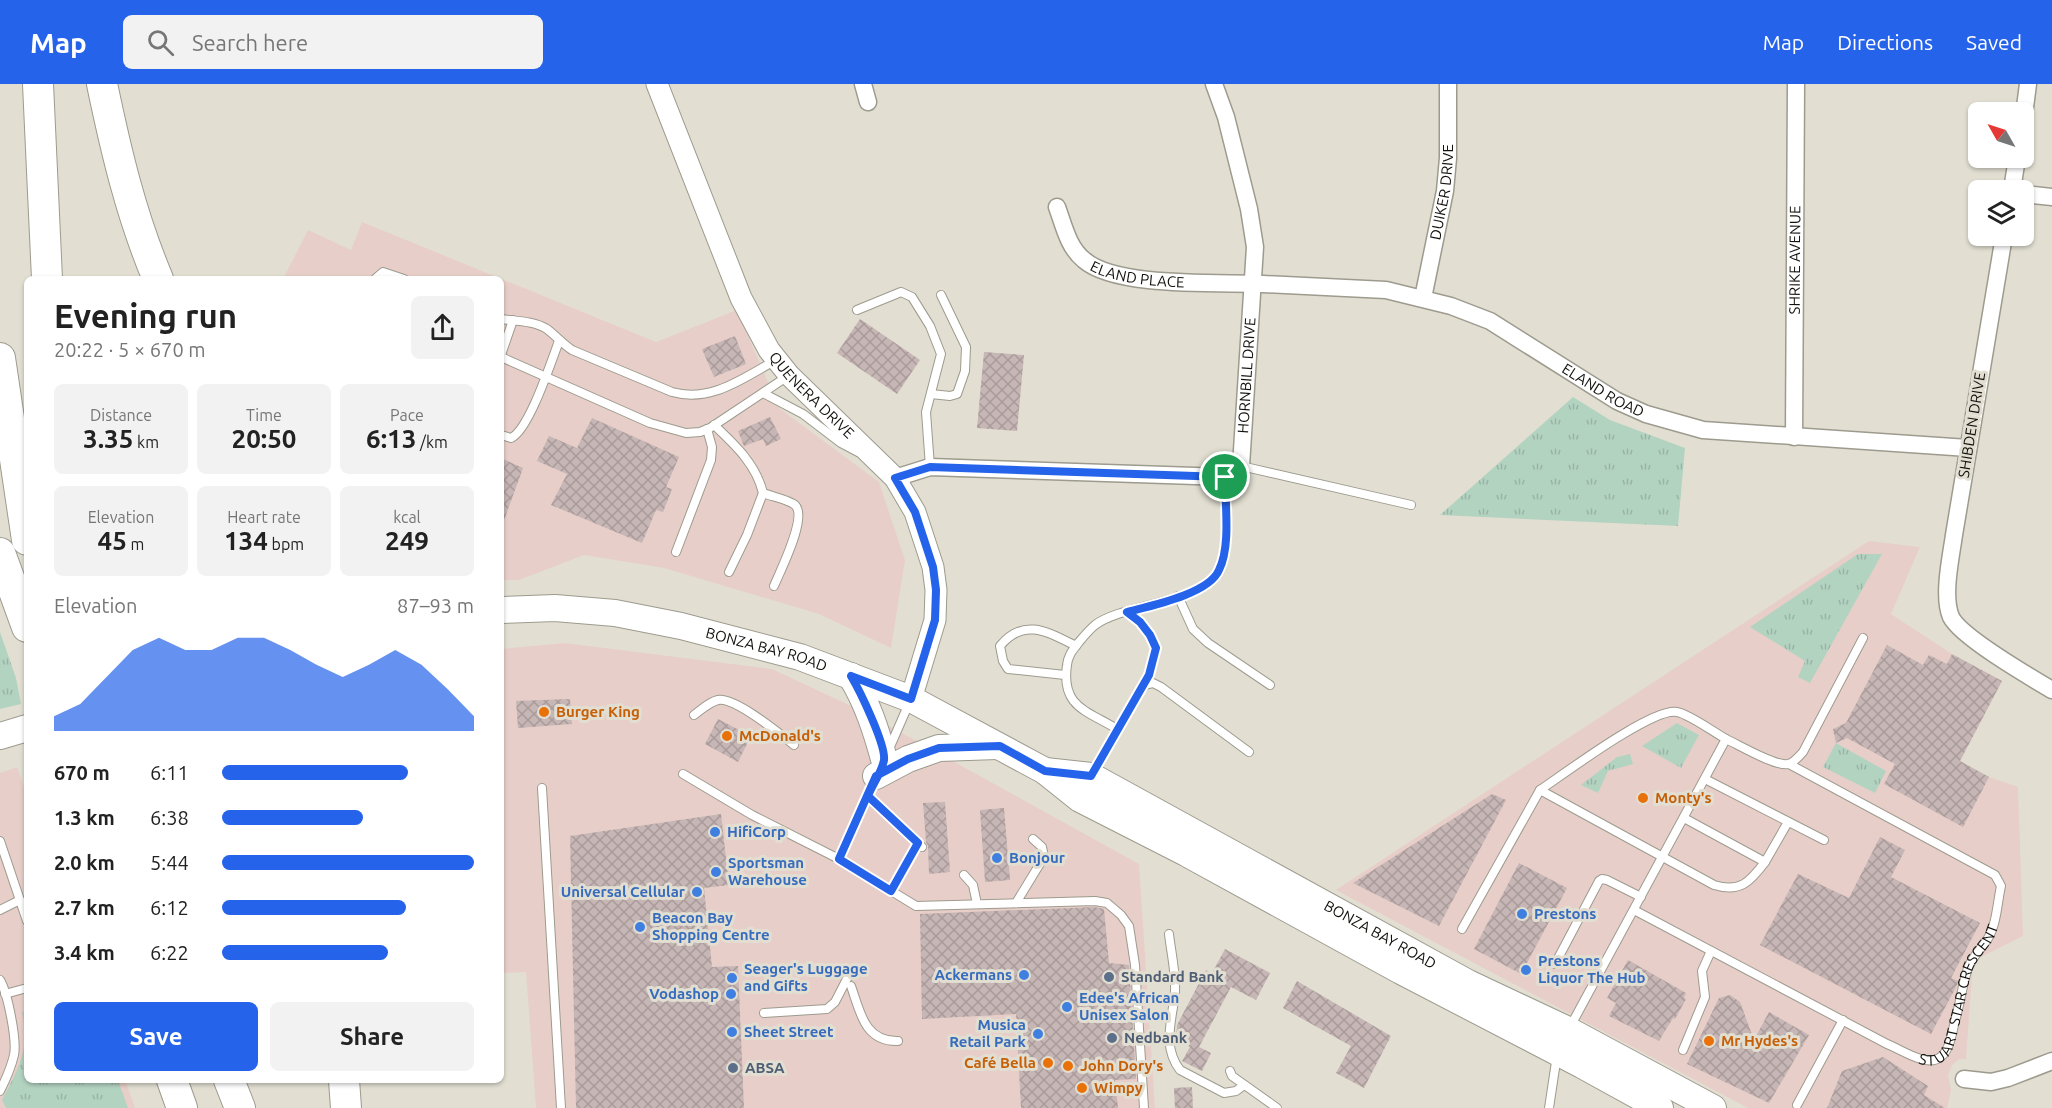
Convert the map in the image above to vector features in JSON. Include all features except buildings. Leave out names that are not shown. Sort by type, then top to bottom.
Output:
[{"type":"highway","points":[[38,84],[47,276]]},
{"type":"highway","points":[[102,84],[118,161],[157,276]]},
{"type":"highway","points":[[0,358],[24,520]]},
{"type":"highway","points":[[0,553],[24,619]]},
{"type":"highway","points":[[173,1083],[183,1108]]},
{"type":"highway","points":[[230,1083],[240,1108]]},
{"type":"highway","points":[[344,1083],[346,1108]]},
{"type":"main road","name":"BONZA BAY ROAD","points":[[504,610],[555,608],[615,612],[681,626],[800,657],[911,699],[1045,771],[1086,788],[1468,982],[1563,1041],[1660,1108]]},
{"type":"main road","points":[[851,676],[863,695],[876,729],[876,777],[908,759],[939,748],[1000,746]]},
{"type":"main road","points":[[0,736],[24,729]]},
{"type":"main road","name":"BONZA BAY ROAD","points":[[1563,1041],[1713,1108]]},
{"type":"street","name":"QUENERA DRIVE","points":[[657,84],[741,298],[754,324],[783,368],[895,478],[915,512],[933,567],[936,590],[935,620],[911,699]]},
{"type":"street","points":[[863,84],[868,102]]},
{"type":"street","name":"HORNBILL DRIVE","points":[[1214,84],[1226,117],[1250,209],[1255,248],[1241,466]]},
{"type":"street","name":"DUIKER DRIVE","points":[[1423,298],[1445,191],[1448,158],[1448,84]]},
{"type":"street","name":"SHRIKE AVENUE","points":[[1794,437],[1796,84]]},
{"type":"street","points":[[2026,102],[2028,84]]},
{"type":"street","points":[[2034,195],[2052,197]]},
{"type":"street","name":"ELAND PLACE","points":[[1057,207],[1076,252],[1085,261],[1101,270],[1148,280],[1254,284]]},
{"type":"street","name":"SHIBDEN DRIVE","points":[[2002,246],[1948,581],[1951,616],[1966,635],[2052,690]]},
{"type":"street","name":"ELAND ROAD","points":[[1254,284],[1386,290],[1452,306],[1490,321],[1617,401],[1646,414],[1702,430],[1968,448]]},
{"type":"street","points":[[895,478],[930,467],[1225,477],[1241,466]]},
{"type":"street","points":[[1964,1079],[1991,1082],[2052,1061]]},
{"type":"lane","points":[[377,276],[388,273],[396,276]]},
{"type":"lane","points":[[857,310],[901,292],[912,297],[930,326],[941,354],[926,412],[930,467]]},
{"type":"lane","points":[[930,394],[950,396],[957,394],[967,359],[966,347],[941,296]]},
{"type":"lane","points":[[504,319],[537,324],[572,350],[686,396],[712,393],[783,368]]},
{"type":"lane","points":[[504,347],[513,320]]},
{"type":"lane","points":[[504,436],[512,438],[520,432],[559,341]]},
{"type":"lane","points":[[504,357],[650,423],[686,433],[710,427],[763,393],[783,368]]},
{"type":"lane","points":[[763,393],[803,414],[841,443],[880,463]]},
{"type":"lane","points":[[710,427],[737,447],[754,468],[763,493],[729,572]]},
{"type":"lane","points":[[676,552],[711,460],[710,427]]},
{"type":"lane","points":[[1241,466],[1411,506]]},
{"type":"lane","points":[[1117,729],[1072,702],[1066,690],[1065,675],[1068,657],[1096,624],[1178,596],[1204,585],[1219,572],[1225,545],[1225,477]]},
{"type":"lane","points":[[763,493],[790,502],[796,507],[799,515],[795,533],[774,586]]},
{"type":"lane","points":[[1178,596],[1193,629],[1208,643],[1270,685]]},
{"type":"lane","points":[[1086,788],[1149,675],[1156,648],[1140,622],[1127,612]]},
{"type":"lane","points":[[1065,675],[1008,669],[1003,661],[1000,646],[1007,637],[1028,628],[1044,630],[1076,646]]},
{"type":"lane","points":[[1788,764],[1803,752],[1863,638]]},
{"type":"lane","points":[[1142,686],[1153,683],[1161,687],[1249,752]]},
{"type":"lane","points":[[839,859],[911,699]]},
{"type":"lane","points":[[694,715],[716,700],[728,701],[770,725],[794,745]]},
{"type":"lane","name":"STUART STAR CRESCENT","points":[[1540,790],[1641,723],[1664,712],[1678,712],[1726,739],[1779,763],[1788,764],[1995,875],[2001,886],[1995,921],[1988,939],[1967,970],[1946,1051],[1941,1058],[1932,1061],[1921,1059],[1843,1020],[1634,910]]},
{"type":"lane","points":[[1549,1108],[1563,1041],[1726,739]]},
{"type":"lane","points":[[683,774],[752,815],[839,859],[916,906],[1095,901],[1107,903],[1121,915],[1129,926],[1135,965],[1144,1108]]},
{"type":"lane","points":[[876,777],[920,845],[891,891]]},
{"type":"lane","points":[[1705,779],[1824,840]]},
{"type":"lane","points":[[542,788],[561,1108]]},
{"type":"lane","points":[[1462,929],[1540,790],[1714,885],[1725,888],[1736,889],[1757,873],[1788,822]]},
{"type":"lane","points":[[1684,818],[1765,862]]},
{"type":"lane","points":[[1016,903],[1044,857],[1042,847],[1033,839]]},
{"type":"lane","points":[[0,841],[24,912]]},
{"type":"lane","points":[[964,875],[973,885],[977,904]]},
{"type":"lane","points":[[1555,964],[1599,881],[1607,880],[1641,897]]},
{"type":"lane","points":[[0,910],[20,900]]},
{"type":"lane","points":[[1169,934],[1175,989],[1168,1032],[1176,1064],[1180,1070],[1224,1093],[1236,1091],[1244,1085]]},
{"type":"lane","points":[[1683,1050],[1705,997],[1702,971],[1711,951]]},
{"type":"lane","points":[[764,1013],[827,1009],[835,1002],[850,973]]},
{"type":"lane","points":[[0,980],[11,1018],[14,1053],[0,1091]]},
{"type":"lane","points":[[851,986],[866,1027],[880,1038],[898,1041]]},
{"type":"lane","points":[[5,994],[24,989]]},
{"type":"lane","points":[[1797,1105],[1843,1020]]},
{"type":"lane","points":[[1230,1071],[1232,1076],[1277,1108]]},
{"type":"shaded area","points":[[362,222],[494,276],[285,276],[308,230],[351,250]]},
{"type":"shaded area","points":[[504,280],[656,342],[737,310],[779,408],[879,482],[905,560],[891,648],[819,614],[664,568],[584,555],[519,580],[504,580]]},
{"type":"shaded area","points":[[1869,541],[1920,547],[1891,614],[1952,654],[2002,681],[1960,761],[1989,777],[2018,787],[2023,936],[1973,961],[1966,1059],[1959,1059],[1952,1065],[1948,1076],[1951,1090],[1947,1108],[1748,1108],[1336,890]]},
{"type":"shaded area","points":[[565,643],[772,669],[864,712],[1139,864],[1155,1108],[536,1108],[526,972],[504,973],[504,649]]},
{"type":"shaded area","points":[[17,767],[24,787],[24,1083],[126,1083],[135,1108],[0,1108],[0,773]]},
{"type":"green space","points":[[1573,397],[1610,420],[1685,448],[1678,526],[1440,515]]},
{"type":"green space","points":[[1858,554],[1882,554],[1810,683],[1798,677],[1805,661],[1750,627]]},
{"type":"green space","points":[[0,632],[16,678],[21,704],[0,709]]},
{"type":"green space","points":[[1677,723],[1699,735],[1681,768],[1642,746]]},
{"type":"green space","points":[[1836,743],[1886,771],[1875,793],[1823,767]]},
{"type":"green space","points":[[1630,754],[1633,764],[1608,771],[1598,793],[1581,785],[1617,757]]},
{"type":"green space","points":[[24,1048],[24,1083],[119,1083],[128,1108],[6,1108],[2,1100]]},
{"type":"place","name":"Burger King","points":[[544,712]]},
{"type":"place","name":"McDonald's","points":[[727,736]]},
{"type":"place","name":"Monty's","points":[[1643,798]]},
{"type":"place","name":"HifiCorp","points":[[715,832]]},
{"type":"place","name":"Bonjour","points":[[997,858]]},
{"type":"place","name":"Sportsman Warehouse","points":[[716,872]]},
{"type":"place","name":"Universal Cellular","points":[[697,892]]},
{"type":"place","name":"Prestons","points":[[1522,914]]},
{"type":"place","name":"Beacon Bay Shopping Centre","points":[[640,927]]},
{"type":"place","name":"Prestons Liquor The Hub","points":[[1526,970]]},
{"type":"place","name":"Ackermans","points":[[1024,975]]},
{"type":"place","name":"Standard Bank","points":[[1109,977]]},
{"type":"place","name":"Seager's Luggage and Gifts","points":[[732,978]]},
{"type":"place","name":"Vodashop","points":[[731,994]]},
{"type":"place","name":"Edee's African Unisex Salon","points":[[1067,1007]]},
{"type":"place","name":"Sheet Street","points":[[732,1032]]},
{"type":"place","name":"Musica Retail Park","points":[[1038,1034]]},
{"type":"place","name":"Nedbank","points":[[1112,1038]]},
{"type":"place","name":"Mr Hydes's","points":[[1709,1041]]},
{"type":"place","name":"Café Bella","points":[[1048,1063]]},
{"type":"place","name":"John Dory's","points":[[1068,1066]]},
{"type":"place","name":"ABSA","points":[[733,1068]]},
{"type":"place","name":"Wimpy","points":[[1082,1088]]},
{"type":"route","points":[[1225,477],[930,467],[895,478],[915,512],[933,567],[936,590],[935,620],[911,699],[851,676],[863,695],[884,759],[876,776],[868,796],[918,843],[891,891],[839,859],[876,776],[908,759],[939,748],[1000,746],[1045,771],[1091,776],[1149,675],[1156,648],[1140,622],[1127,612],[1159,604],[1190,592],[1204,585],[1219,572],[1225,538],[1225,477]]}]
